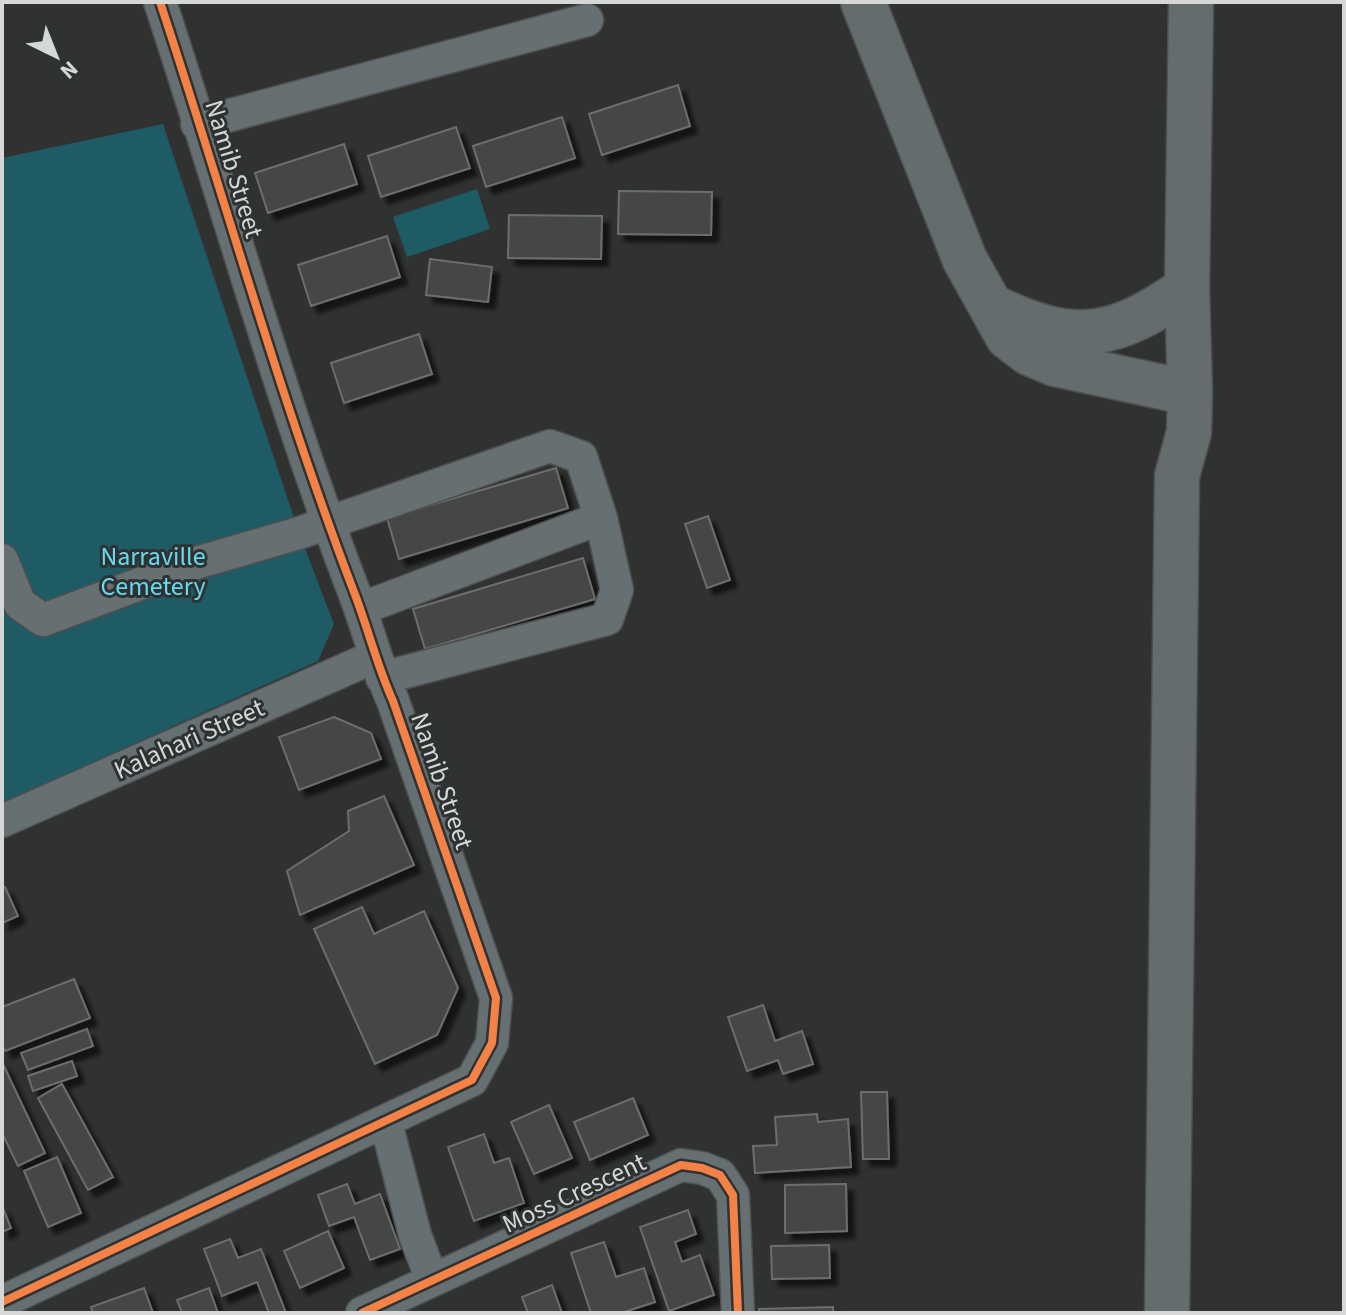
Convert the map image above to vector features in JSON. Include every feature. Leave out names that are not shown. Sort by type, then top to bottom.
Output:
[{"type":"highway","points":[[863,2],[965,260],[1008,337],[1029,353],[1055,364],[1189,394]]},
{"type":"highway","points":[[1185,1313],[1197,471],[1189,394],[1187,288],[1191,2]]},
{"type":"highway","points":[[989,306],[1054,330],[1087,334],[1122,326],[1151,314],[1187,288]]},
{"type":"highway","points":[[1167,1313],[1177,476],[1189,394]]},
{"type":"street","name":"Namib Street","points":[[2,1302],[472,1080],[492,1043],[496,998],[327,522],[160,2]]},
{"type":"street","points":[[197,124],[587,20]]},
{"type":"street","points":[[2,560],[20,604],[43,620],[196,563],[550,446],[581,457],[601,518],[360,609]]},
{"type":"street","name":"Kalahari Street","points":[[2,821],[379,667],[607,619],[617,590],[601,518]]},
{"type":"street","points":[[386,1123],[415,1235],[432,1280]]},
{"type":"street","name":"Moss Crescent","points":[[362,1313],[681,1165],[720,1175],[733,1195],[738,1313]]},
{"type":"green space","name":"Narraville Cemetery","points":[[163,124],[299,533],[334,624],[318,661],[2,803],[2,158]]},
{"type":"green space","points":[[477,189],[490,229],[407,257],[393,217]]},
{"type":"building","points":[[678,85],[690,126],[602,155],[589,114]]},
{"type":"building","points":[[562,117],[575,158],[486,187],[473,146]]},
{"type":"building","points":[[456,127],[470,168],[381,197],[368,156]]},
{"type":"building","points":[[344,144],[357,184],[268,213],[255,173]]},
{"type":"building","points":[[619,191],[712,192],[711,235],[618,234]]},
{"type":"building","points":[[509,215],[602,216],[601,259],[508,258]]},
{"type":"building","points":[[387,236],[400,277],[311,306],[298,265]]},
{"type":"building","points":[[430,259],[492,267],[488,302],[426,295]]},
{"type":"building","points":[[419,334],[432,374],[344,403],[331,363]]},
{"type":"building","points":[[556,468],[568,508],[399,559],[387,518]]},
{"type":"building","points":[[708,516],[730,580],[707,588],[685,524]]},
{"type":"building","points":[[583,558],[595,599],[425,649],[413,609]]},
{"type":"building","points":[[334,717],[371,733],[381,759],[299,790],[279,737]]},
{"type":"building","points":[[384,796],[414,865],[300,915],[287,871],[349,831],[348,811]]},
{"type":"building","points":[[5,887],[18,916],[2,923],[2,888]]},
{"type":"building","points":[[362,907],[374,934],[424,911],[458,988],[437,1035],[375,1064],[314,929]]},
{"type":"building","points":[[74,979],[90,1018],[5,1051],[2,1044],[2,1007]]},
{"type":"building","points":[[763,1005],[775,1041],[802,1031],[813,1064],[783,1074],[778,1060],[747,1071],[728,1017]]},
{"type":"building","points":[[87,1029],[93,1046],[28,1070],[21,1053]]},
{"type":"building","points":[[72,1061],[77,1076],[33,1091],[28,1076]]},
{"type":"building","points":[[2,1062],[45,1153],[18,1166],[2,1133]]},
{"type":"building","points":[[62,1084],[113,1177],[88,1190],[38,1098]]},
{"type":"building","points":[[861,1092],[887,1092],[889,1159],[863,1159]]},
{"type":"building","points":[[633,1098],[648,1135],[590,1160],[574,1122]]},
{"type":"building","points":[[549,1105],[572,1158],[534,1174],[511,1122]]},
{"type":"building","points":[[817,1114],[818,1122],[848,1119],[851,1167],[755,1173],[753,1146],[777,1145],[775,1117]]},
{"type":"building","points":[[484,1134],[494,1163],[509,1158],[524,1203],[474,1221],[448,1147]]},
{"type":"building","points":[[57,1157],[81,1213],[48,1227],[24,1171]]},
{"type":"building","points":[[347,1184],[355,1204],[380,1194],[400,1249],[370,1260],[354,1217],[329,1226],[318,1195]]},
{"type":"building","points":[[846,1184],[847,1231],[785,1233],[785,1185]]},
{"type":"building","points":[[2,1206],[11,1228],[2,1232]]},
{"type":"building","points":[[688,1210],[696,1234],[675,1242],[682,1262],[700,1255],[714,1295],[669,1311],[640,1227]]},
{"type":"building","points":[[328,1231],[344,1268],[300,1288],[284,1251]]},
{"type":"building","points":[[230,1239],[238,1258],[261,1249],[286,1313],[269,1313],[257,1282],[222,1296],[204,1249]]},
{"type":"building","points":[[604,1242],[616,1277],[644,1268],[655,1302],[621,1313],[591,1313],[571,1253]]},
{"type":"building","points":[[829,1245],[830,1278],[772,1279],[771,1246]]},
{"type":"building","points":[[552,1285],[562,1313],[528,1313],[522,1297]]},
{"type":"building","points":[[144,1288],[153,1313],[93,1313],[91,1307]]},
{"type":"building","points":[[209,1288],[218,1313],[182,1313],[177,1300]]},
{"type":"building","points":[[833,1307],[833,1313],[759,1313],[759,1309]]},
{"type":"cycle path","points":[[2,1302],[472,1080],[492,1043],[496,998],[277,372],[160,2]]},
{"type":"cycle path","points":[[362,1313],[681,1165],[720,1175],[733,1195],[738,1313]]}]
